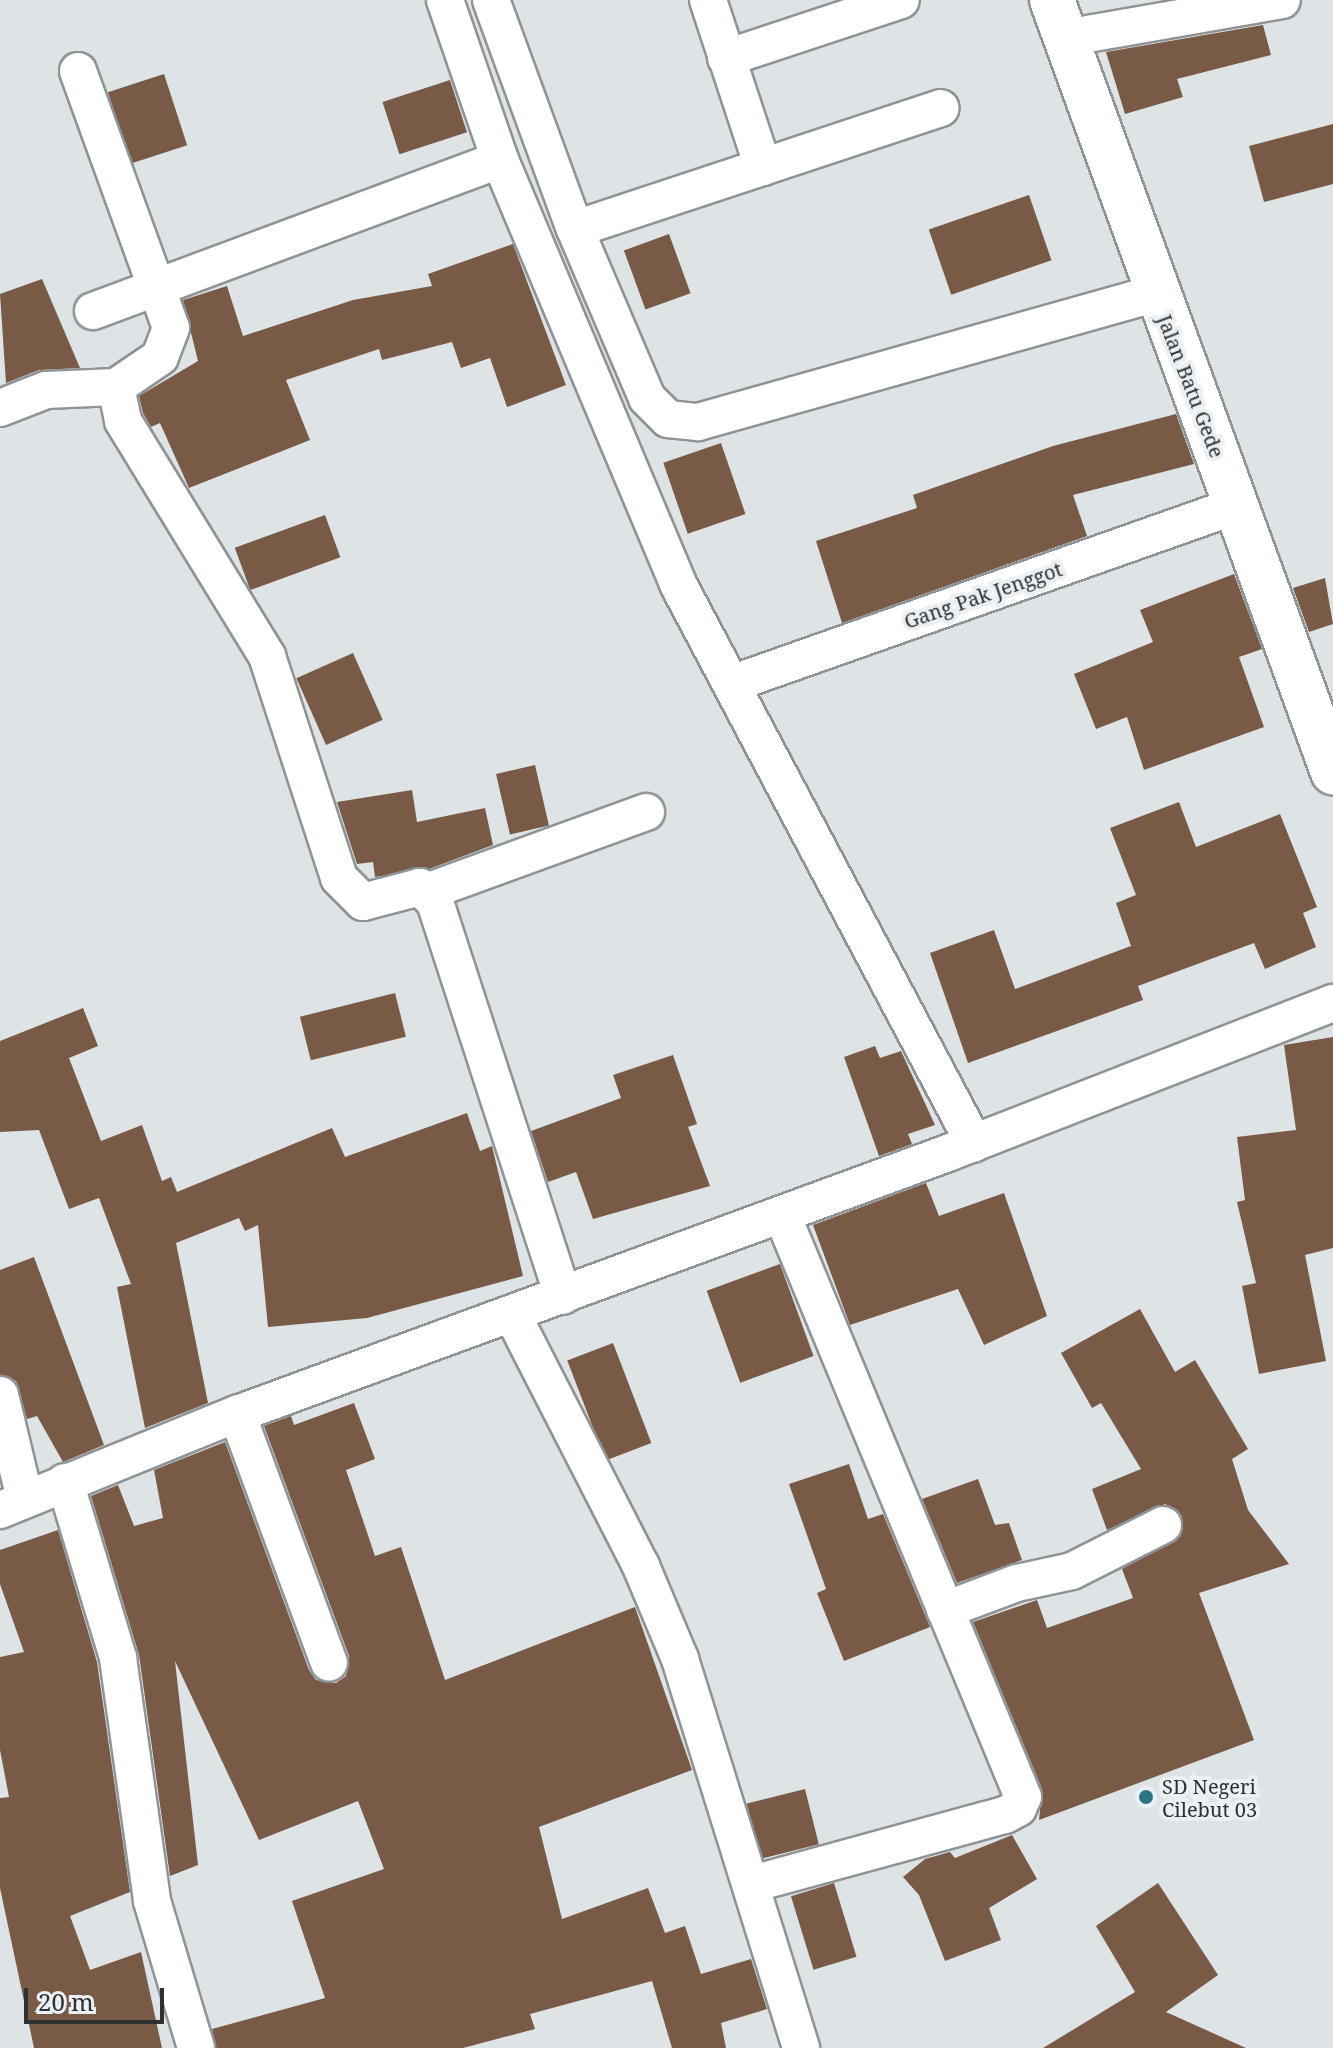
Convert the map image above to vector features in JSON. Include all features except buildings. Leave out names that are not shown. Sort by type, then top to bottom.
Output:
[{"type":"street","points":[[445,0],[500,160],[678,584],[974,1143]]},
{"type":"street","points":[[491,0],[575,229],[647,398],[657,411],[682,423],[1156,293]]},
{"type":"street","points":[[708,0],[763,167]]},
{"type":"street","points":[[726,58],[901,0]]},
{"type":"street","points":[[1058,19],[1282,0]]},
{"type":"street","name":"Jalan Batu Gede","points":[[1058,19],[1333,772]]},
{"type":"street","points":[[0,408],[46,390],[116,387],[167,349],[171,328],[78,71]]},
{"type":"street","points":[[575,229],[940,108]]},
{"type":"street","points":[[93,311],[500,160]]},
{"type":"street","points":[[116,387],[123,421],[255,632],[278,681],[339,878],[363,902],[420,887],[429,891],[646,812]]},
{"type":"street","name":"Gang Pak Jenggot","points":[[731,684],[1235,506]]},
{"type":"street","points":[[429,891],[563,1296]]},
{"type":"street","points":[[0,1395],[13,1504],[237,1414],[513,1316],[974,1143],[1333,1003]]},
{"type":"street","points":[[752,1884],[1005,1815],[1023,1802],[782,1215]]},
{"type":"street","points":[[513,1316],[641,1566],[680,1659],[801,2048]]},
{"type":"street","points":[[237,1414],[329,1663]]},
{"type":"street","points":[[65,1482],[118,1658],[152,1901],[196,2048]]},
{"type":"street","points":[[945,1610],[1017,1583],[1072,1571],[1163,1525]]},
{"type":"place","name":"SD Negeri Cilebut 03","points":[[1146,1797]]}]
